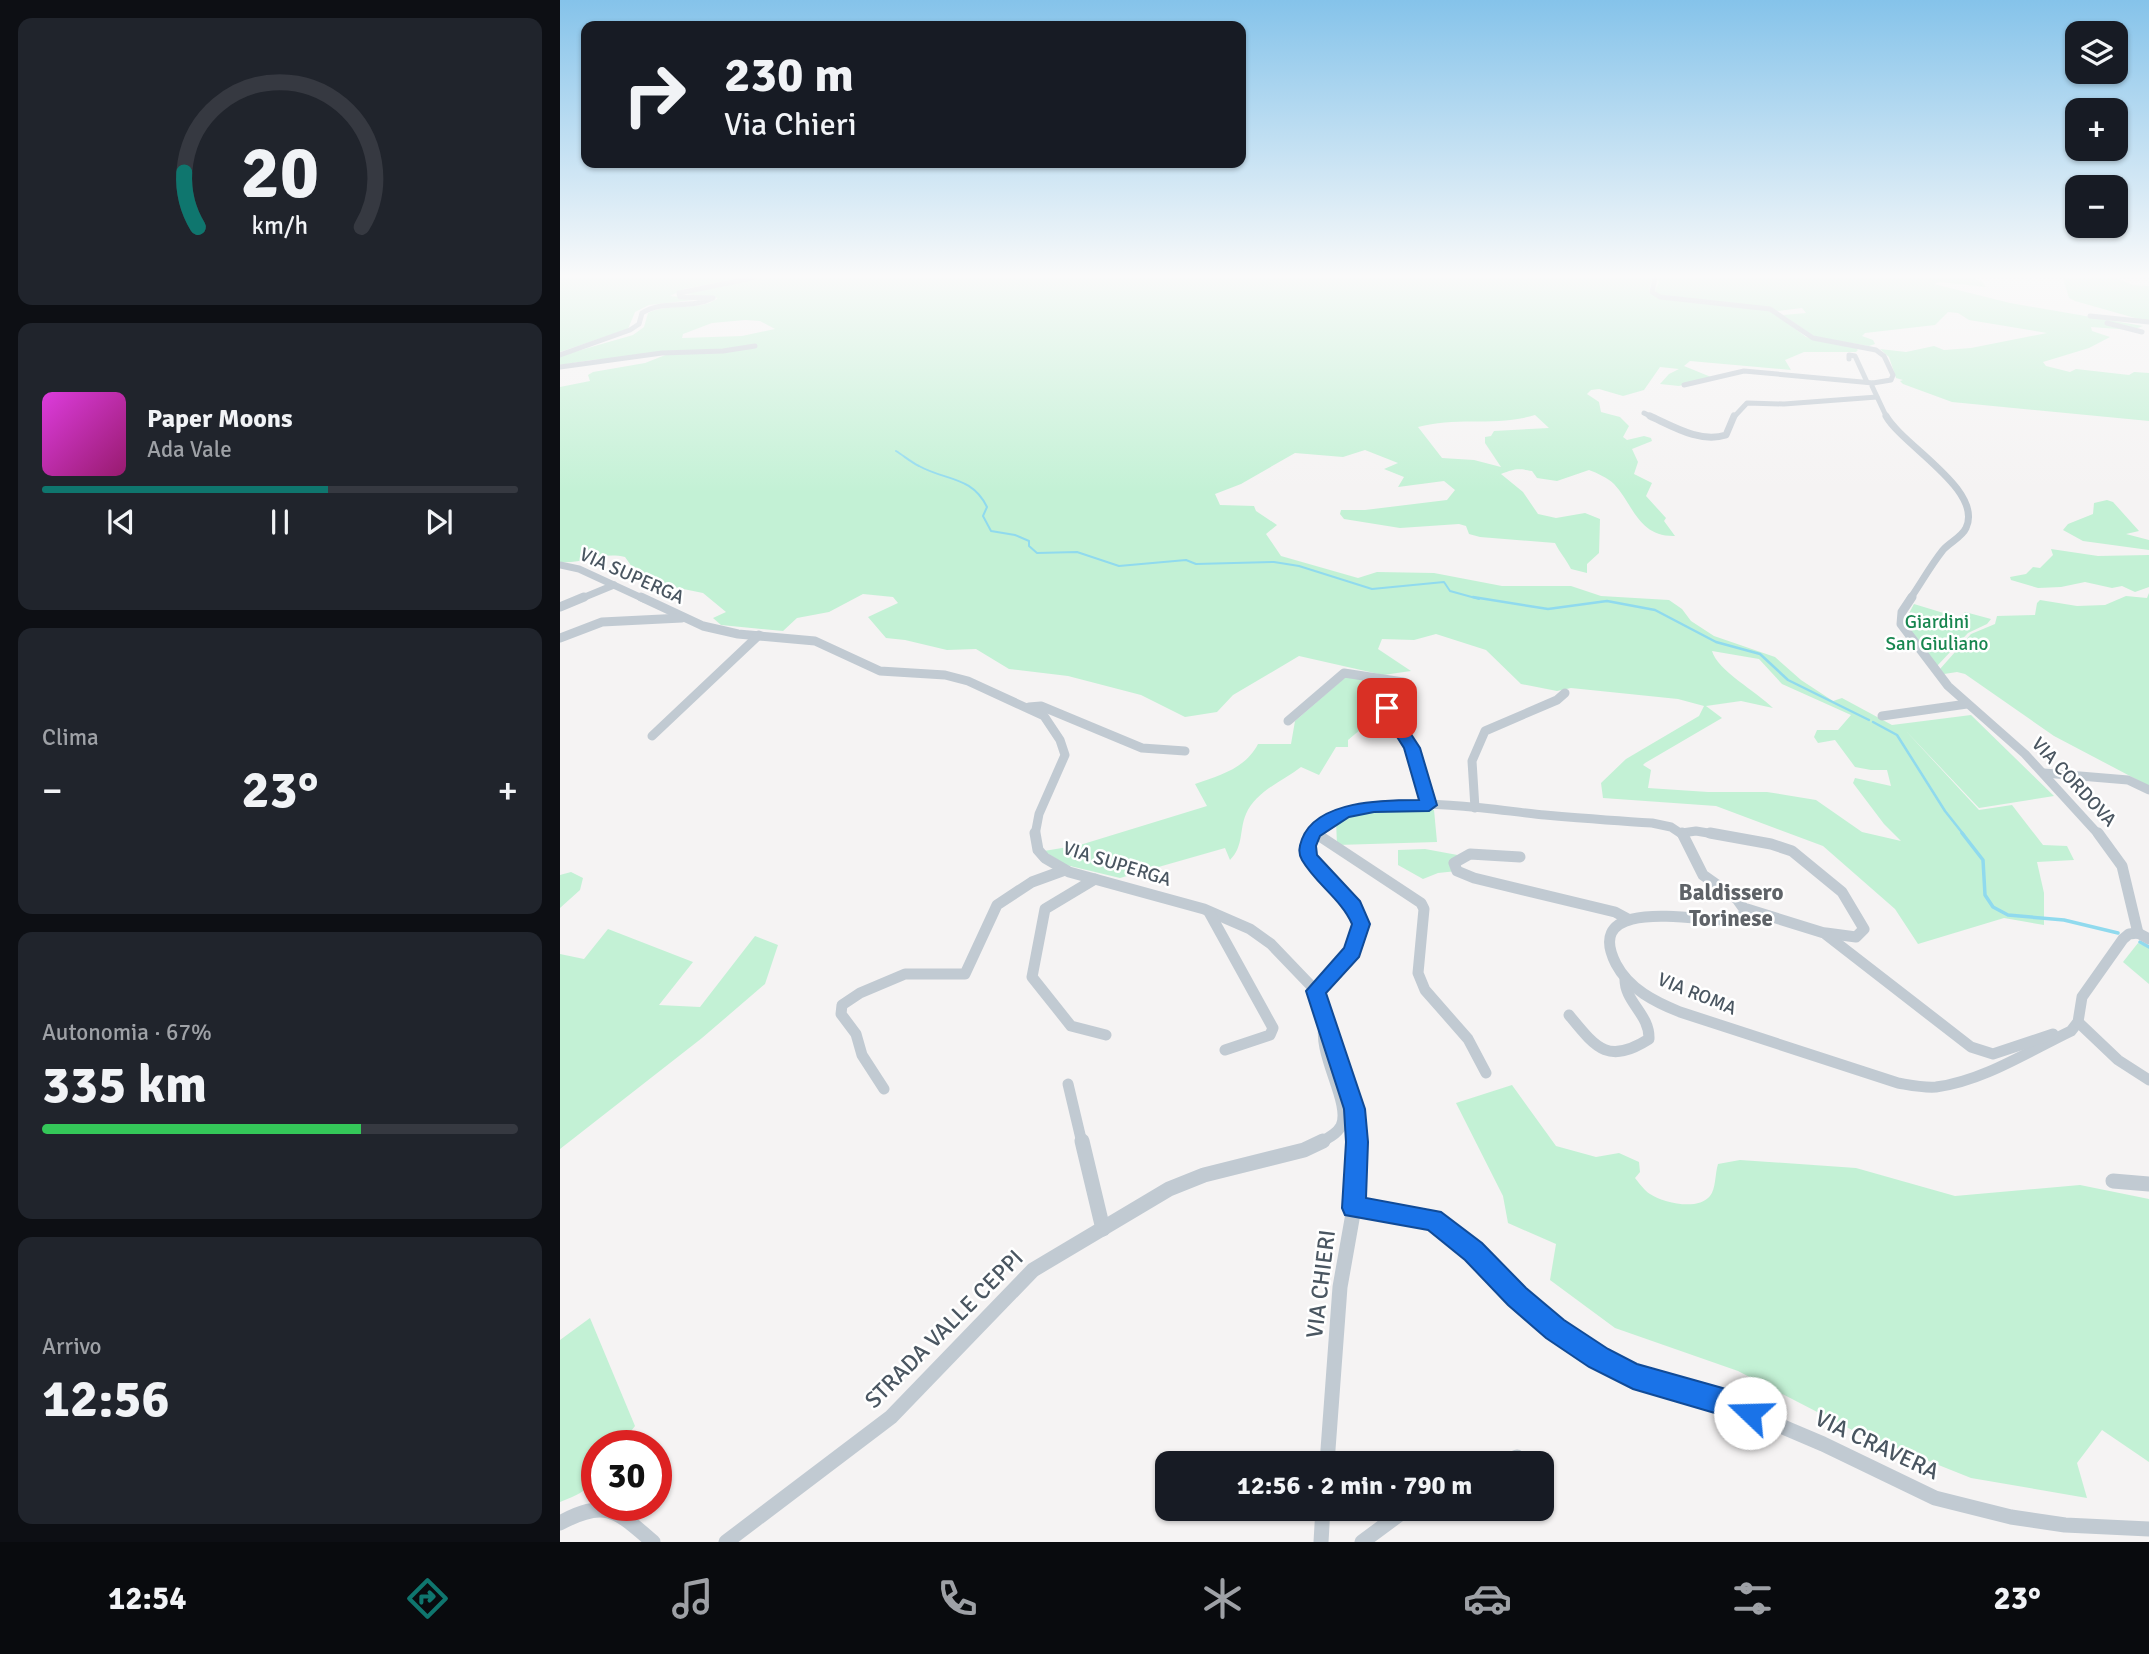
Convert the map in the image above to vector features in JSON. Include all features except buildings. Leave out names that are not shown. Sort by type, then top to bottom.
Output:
[{"type":"street","points":[[560,367],[662,353],[734,350]]},
{"type":"street","points":[[1684,385],[1744,371],[1870,382],[1891,380],[1893,376],[1884,356],[1876,350]]},
{"type":"street","points":[[1644,413],[1700,438],[1715,439],[1726,435],[1734,415],[1747,403],[1784,404],[1878,397],[1855,356],[1849,355],[1849,359]]},
{"type":"street","name":"VIA CORDOVA","points":[[1878,397],[1899,435],[1947,475],[1968,509],[1967,529],[1946,547],[1901,614],[1904,628],[1962,705],[2005,735],[2044,773],[2118,858],[2143,936]]},
{"type":"street","name":"VIA SUPERGA","points":[[560,565],[579,569],[703,626],[815,640],[889,673],[945,675],[968,681],[1029,707],[1052,726],[1065,755],[1043,804],[1035,833],[1037,849],[1042,857],[1065,870],[1238,922],[1266,939],[1300,980],[1316,991]]},
{"type":"street","points":[[560,607],[614,586]]},
{"type":"street","points":[[560,638],[602,622],[683,618]]},
{"type":"street","points":[[652,736],[759,635]]},
{"type":"street","points":[[1288,721],[1343,673],[1403,682],[1401,691],[1386,710],[1412,748],[1429,805]]},
{"type":"street","points":[[1475,808],[1472,761],[1485,731],[1557,701],[1565,693]]},
{"type":"street","points":[[1882,716],[1962,705]]},
{"type":"street","points":[[1029,707],[1041,706],[1142,748],[1185,751]]},
{"type":"street","points":[[2044,773],[2128,780],[2149,790]]},
{"type":"street","points":[[1316,991],[1353,952],[1361,924],[1353,906],[1319,871],[1309,856],[1308,846],[1313,832],[1321,825],[1353,809],[1429,805],[1475,808],[1652,823],[1682,833],[1696,831],[1770,844],[1792,851],[1842,892],[1864,929],[1856,937],[1824,933],[1746,909],[1703,875],[1682,833]]},
{"type":"street","points":[[1313,832],[1421,903],[1424,909],[1418,973],[1425,990],[1468,1039],[1486,1073]]},
{"type":"street","points":[[1520,857],[1480,853],[1463,856],[1454,863],[1454,867],[1474,878],[1615,912],[1628,919]]},
{"type":"street","points":[[884,1089],[862,1055],[856,1034],[841,1014],[842,1005],[860,993],[905,974],[965,974],[997,905],[1032,882],[1065,870]]},
{"type":"street","points":[[1094,879],[1045,909],[1032,977],[1070,1026],[1106,1035]]},
{"type":"street","points":[[1569,1015],[1597,1049],[1604,1053],[1622,1052],[1641,1045],[1650,1039],[1651,1029],[1648,1020],[1626,991],[1625,978],[1614,962],[1609,940],[1615,928],[1628,919],[1672,916],[1735,920],[1746,915],[1746,909]]},
{"type":"street","points":[[1209,912],[1273,1028],[1270,1035],[1231,1044]]},
{"type":"street","points":[[1824,933],[1971,1047],[1993,1054],[2074,1026]]},
{"type":"street","points":[[2074,1026],[2082,997],[2123,939],[2129,934],[2143,936]]},
{"type":"street","name":"VIA ROMA","points":[[1625,978],[1666,1006],[1878,1076],[1922,1087],[1951,1083],[2074,1026]]},
{"type":"street","name":"VIA CHIERI","points":[[1316,991],[1355,1109],[1357,1142],[1354,1208],[1340,1287],[1328,1451]]},
{"type":"street","name":"STRADA VALLE CEPPI","points":[[726,1542],[891,1417],[1033,1270],[1169,1189],[1204,1175],[1304,1150],[1331,1137],[1341,1126],[1343,1112],[1321,1034],[1325,1021]]},
{"type":"street","points":[[2074,1026],[2149,1080]]},
{"type":"street","points":[[1068,1084],[1103,1229]]},
{"type":"street","points":[[2113,1181],[2149,1184]]},
{"type":"street","name":"VIA CRAVERA","points":[[1354,1208],[1433,1220],[1474,1252],[1517,1297],[1555,1329],[1598,1358],[1633,1376],[1726,1403],[1823,1444],[1935,1498],[2011,1517],[2065,1525],[2149,1530]]},
{"type":"street","points":[[560,1523],[581,1510],[596,1506],[618,1513],[653,1542]]},
{"type":"street","points":[[1321,1542],[1322,1521]]},
{"type":"street","points":[[1362,1542],[1390,1521]]},
{"type":"green space","points":[[581,350],[1858,350],[1804,352],[1785,360],[1791,370],[1690,361],[1684,366],[1711,377],[1679,386],[1660,384],[1669,374],[1679,369],[1660,367],[1644,390],[1623,396],[1599,389],[1591,390],[1587,394],[1599,402],[1601,412],[1620,417],[1629,426],[1623,437],[1627,440],[1644,436],[1651,438],[1652,441],[1632,449],[1638,462],[1634,474],[1652,483],[1646,496],[1666,518],[1664,521],[1675,536],[1663,535],[1644,525],[1614,484],[1589,470],[1557,481],[1537,478],[1532,471],[1513,470],[1501,474],[1523,492],[1538,514],[1556,518],[1585,513],[1600,519],[1599,553],[1587,564],[1587,573],[1571,569],[1555,543],[1480,537],[1469,534],[1466,526],[1459,524],[1400,528],[1344,519],[1340,514],[1341,510],[1365,510],[1447,500],[1455,490],[1444,481],[1398,487],[1404,477],[1384,469],[1398,463],[1365,450],[1343,457],[1295,453],[1241,484],[1215,494],[1220,505],[1254,506],[1256,511],[1277,525],[1266,534],[1281,556],[1358,578],[1377,572],[1434,573],[1502,586],[1571,586],[1601,596],[1669,600],[1682,609],[1691,621],[1714,636],[1775,657],[1801,680],[1833,701],[1842,698],[1892,725],[1971,715],[2054,796],[1979,808],[1905,730],[1979,810],[2012,805],[2043,845],[2067,846],[2074,860],[2037,862],[2044,893],[2044,925],[2004,918],[1918,944],[1895,909],[1823,846],[1716,806],[1603,798],[1601,783],[1626,759],[1699,716],[1704,706],[1678,699],[1571,688],[1557,691],[1521,684],[1486,650],[1436,634],[1414,640],[1382,639],[1378,649],[1411,671],[1383,675],[1299,656],[1233,695],[1217,712],[1185,717],[1141,695],[1068,676],[1009,669],[976,649],[947,650],[886,638],[868,617],[898,603],[893,597],[863,594],[829,612],[797,618],[783,631],[721,625],[713,618],[726,612],[703,593],[654,583],[635,571],[625,557],[608,556],[560,562],[560,387],[590,381],[588,375],[593,372],[645,363],[668,354],[560,365],[560,356]],"holes":[[[1535,415],[1549,428],[1494,431],[1491,436],[1485,437],[1485,443],[1501,467],[1474,460],[1442,458],[1418,427],[1447,422],[1520,419]],[[1712,651],[1759,659],[1782,684],[1851,715],[1838,730],[1817,730],[1814,737],[1818,743],[1835,740],[1855,767],[1887,770],[1891,786],[1855,778],[1853,783],[1884,824],[1901,841],[1862,832],[1816,800],[1767,792],[1648,788],[1651,770],[1643,765],[1645,763],[1722,718],[1706,706],[1741,701],[1773,708],[1721,666]]]},
{"type":"green space","points":[[1881,350],[2083,350],[2043,362],[2046,366],[2070,372],[2076,369],[2129,375],[2134,372],[2149,373],[2149,421],[1952,402],[1903,384],[1900,381],[1903,380],[1896,378],[1889,357]]},
{"type":"green space","points":[[2107,500],[2113,502],[2139,531],[2126,534],[2149,540],[2149,550],[2083,541],[2063,530],[2068,524],[2093,514],[2094,503]]},
{"type":"green space","points":[[2051,549],[2098,556],[2149,555],[2149,587],[2135,592],[2122,586],[2112,588],[2085,582],[2038,588],[2011,580],[2010,577],[2026,574],[2033,567],[2040,568],[2053,555]]},
{"type":"green space","points":[[2149,593],[2149,786],[2054,736],[1965,674],[1944,674],[1940,669],[1971,634],[1995,624],[1997,616],[2035,615],[2040,600],[2077,606],[2105,605],[2126,596],[2147,598]]},
{"type":"green space","name":"Giardini San Giuliano","points":[[1914,604],[1960,618],[1965,612],[1991,619],[1987,624],[1968,633],[1937,666],[1908,628],[1906,619]]},
{"type":"green space","points":[[1348,675],[1396,682],[1400,687],[1381,710],[1387,727],[1366,727],[1348,740],[1348,747],[1336,747],[1319,775],[1301,767],[1263,793],[1246,814],[1239,844],[1230,860],[1225,848],[1120,878],[1066,865],[1044,851],[1080,845],[1207,806],[1195,784],[1239,765],[1253,753],[1258,744],[1291,744],[1295,721]]},
{"type":"green space","points":[[1362,810],[1434,810],[1437,842],[1337,845],[1336,820]]},
{"type":"green space","points":[[1425,849],[1463,856],[1457,871],[1438,873],[1423,879],[1398,865],[1398,850]]},
{"type":"green space","points":[[571,872],[583,878],[580,890],[560,908],[560,875]]},
{"type":"green space","points":[[608,929],[693,962],[659,1005],[700,1007],[755,936],[778,945],[765,984],[702,1038],[560,1149],[560,954],[584,959]]},
{"type":"green space","points":[[2138,943],[2149,948],[2149,984],[2123,962]]},
{"type":"green space","points":[[1512,1085],[1556,1146],[1596,1157],[1619,1153],[1639,1162],[1640,1172],[1635,1178],[1638,1182],[1650,1194],[1672,1203],[1705,1201],[1713,1189],[1718,1164],[1740,1160],[1856,1168],[1955,1196],[2080,1185],[2149,1199],[2149,1462],[2102,1430],[2077,1463],[2087,1498],[1971,1478],[1856,1432],[1738,1371],[1615,1328],[1550,1280],[1556,1244],[1508,1223],[1503,1196],[1456,1103]]},
{"type":"green space","points":[[590,1318],[635,1426],[632,1430],[581,1430],[581,1493],[560,1502],[560,1340]]},
{"type":"waterway","points":[[896,451],[929,471],[966,484],[981,497],[987,507],[983,516],[991,531],[1015,535],[1029,541],[1029,546],[1037,553],[1077,552],[1119,566],[1186,560],[1196,564],[1274,562],[1299,566],[1372,589],[1444,582],[1450,591],[1479,599]]},
{"type":"waterway","points":[[1473,597],[1548,609],[1607,601],[1655,610],[1716,642],[1760,654],[1788,680],[1869,720]]},
{"type":"waterway","points":[[1873,722],[1897,735],[1945,811],[1964,835]]},
{"type":"waterway","points":[[1962,833],[1983,860],[1985,895],[1993,907],[2008,915],[2064,920],[2118,933]]},
{"type":"waterway","points":[[2140,942],[2149,947]]},
{"type":"district","name":"Baldissero Torinese","points":[[1731,905]]},
{"type":"route","points":[[1387,708],[1387,713],[1412,748],[1429,805],[1353,809],[1321,825],[1313,832],[1308,846],[1309,856],[1319,871],[1360,916],[1361,932],[1353,952],[1316,991],[1355,1109],[1357,1142],[1354,1208],[1433,1220],[1474,1252],[1517,1297],[1555,1329],[1598,1358],[1633,1376],[1726,1403],[1750,1413]]}]
